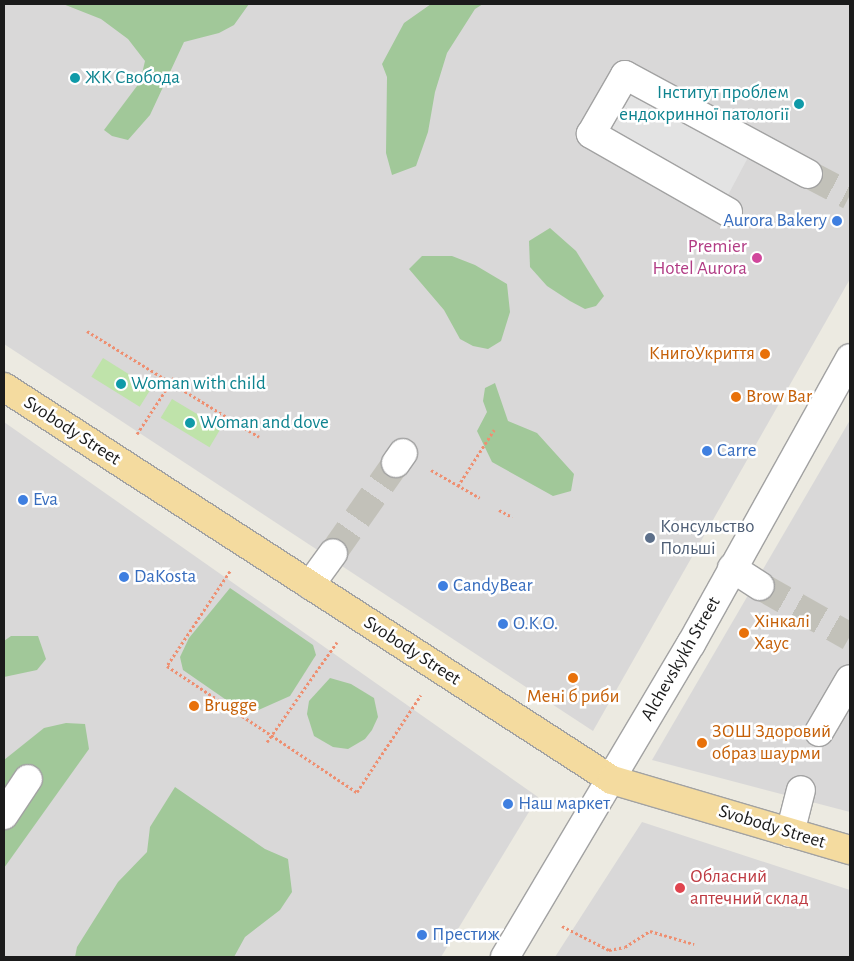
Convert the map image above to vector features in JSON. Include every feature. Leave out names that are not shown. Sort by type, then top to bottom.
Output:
[{"type":"main road","name":"Svobody Street","points":[[4,387],[612,780],[850,850]]},
{"type":"street","points":[[728,212],[591,134],[625,75],[808,174]]},
{"type":"street","name":"Alchevskykh Street","points":[[506,957],[612,780],[850,358]]},
{"type":"street","points":[[310,585],[333,553]]},
{"type":"street","points":[[732,568],[760,586]]},
{"type":"street","points":[[819,732],[850,679]]},
{"type":"street","points":[[4,815],[28,779]]},
{"type":"street","points":[[790,832],[802,790]]},
{"type":"path","points":[[87,332],[259,437]]},
{"type":"path","points":[[134,438],[175,376]]},
{"type":"path","points":[[458,486],[494,430]]},
{"type":"path","points":[[400,458],[480,498]]},
{"type":"path","points":[[500,510],[512,517]]},
{"type":"path","points":[[231,571],[167,666],[357,792],[423,693]]},
{"type":"path","points":[[267,742],[339,640]]},
{"type":"path","points":[[562,926],[609,950],[625,947],[650,931],[694,944]]},
{"type":"shaded area","points":[[4,4],[850,4],[850,279],[593,731],[4,344]]},
{"type":"shaded area","points":[[625,80],[753,148],[725,201],[597,133]]},
{"type":"shaded area","points":[[850,420],[850,812],[652,760]]},
{"type":"shaded area","points":[[4,422],[538,797],[441,957],[4,957]]},
{"type":"shaded area","points":[[642,822],[850,890],[850,957],[555,957]]},
{"type":"green space","points":[[63,4],[249,4],[234,25],[219,33],[184,42],[150,115],[128,140],[112,136],[104,130],[140,82],[145,61],[128,39],[101,19]]},
{"type":"green space","points":[[431,4],[483,4],[475,9],[447,53],[435,92],[428,132],[416,166],[392,175],[386,153],[387,77],[382,64],[404,23]]},
{"type":"green space","points":[[550,228],[576,251],[604,296],[596,306],[585,309],[570,301],[547,286],[530,267],[529,241]]},
{"type":"green space","points":[[422,256],[452,256],[475,265],[507,284],[510,312],[501,341],[488,349],[473,346],[460,339],[444,310],[409,269]]},
{"type":"green space","points":[[103,358],[151,388],[140,407],[91,377]]},
{"type":"green space","points":[[495,383],[508,421],[537,433],[574,474],[571,491],[553,496],[492,462],[477,431],[487,412],[483,401],[485,388]]},
{"type":"green space","points":[[172,399],[221,428],[210,447],[161,418]]},
{"type":"green space","points":[[230,588],[313,645],[316,655],[290,696],[254,712],[235,706],[183,670],[180,657],[189,638]]},
{"type":"green space","points":[[11,636],[38,636],[46,659],[37,670],[4,677],[4,641]]},
{"type":"green space","points":[[330,678],[351,684],[374,698],[378,717],[372,730],[365,739],[348,749],[333,747],[314,736],[307,714],[309,701]]},
{"type":"green space","points":[[66,723],[85,724],[89,749],[4,868],[4,760],[44,728]]},
{"type":"green space","points":[[175,787],[265,849],[288,859],[292,892],[280,910],[245,937],[234,957],[75,957],[77,947],[118,882],[147,852],[150,827]]},
{"type":"tunnel","points":[[808,174],[850,196]]},
{"type":"tunnel","points":[[333,553],[396,463]]},
{"type":"tunnel","points":[[760,586],[850,637]]},
{"type":"place","name":"ЖК Свобода","points":[[75,78]]},
{"type":"place","name":"Інститут проблем ендокринної патології","points":[[799,104]]},
{"type":"place","name":"Aurora Bakery","points":[[837,221]]},
{"type":"place","name":"Premier Hotel Aurora","points":[[757,258]]},
{"type":"place","name":"КнигоУкриття","points":[[765,354]]},
{"type":"place","name":"Woman with child","points":[[121,384]]},
{"type":"place","name":"Brow Bar","points":[[736,397]]},
{"type":"place","name":"Woman and dove","points":[[190,423]]},
{"type":"place","name":"Carre","points":[[707,451]]},
{"type":"place","name":"Eva","points":[[23,500]]},
{"type":"place","name":"Консульство Польші","points":[[650,538]]},
{"type":"place","name":"DaKosta","points":[[124,577]]},
{"type":"place","name":"CandyBear","points":[[443,586]]},
{"type":"place","name":"O.K.O.","points":[[503,624]]},
{"type":"place","name":"Хінкалі Хаус","points":[[744,633]]},
{"type":"place","name":"Мені б риби","points":[[573,678]]},
{"type":"place","name":"Brugge","points":[[194,706]]},
{"type":"place","name":"ЗОШ Здоровий образ шаурми","points":[[702,743]]},
{"type":"place","name":"Наш маркет","points":[[508,804]]},
{"type":"place","name":"Обласний аптечний склад","points":[[680,888]]},
{"type":"place","name":"Престиж","points":[[422,935]]}]
